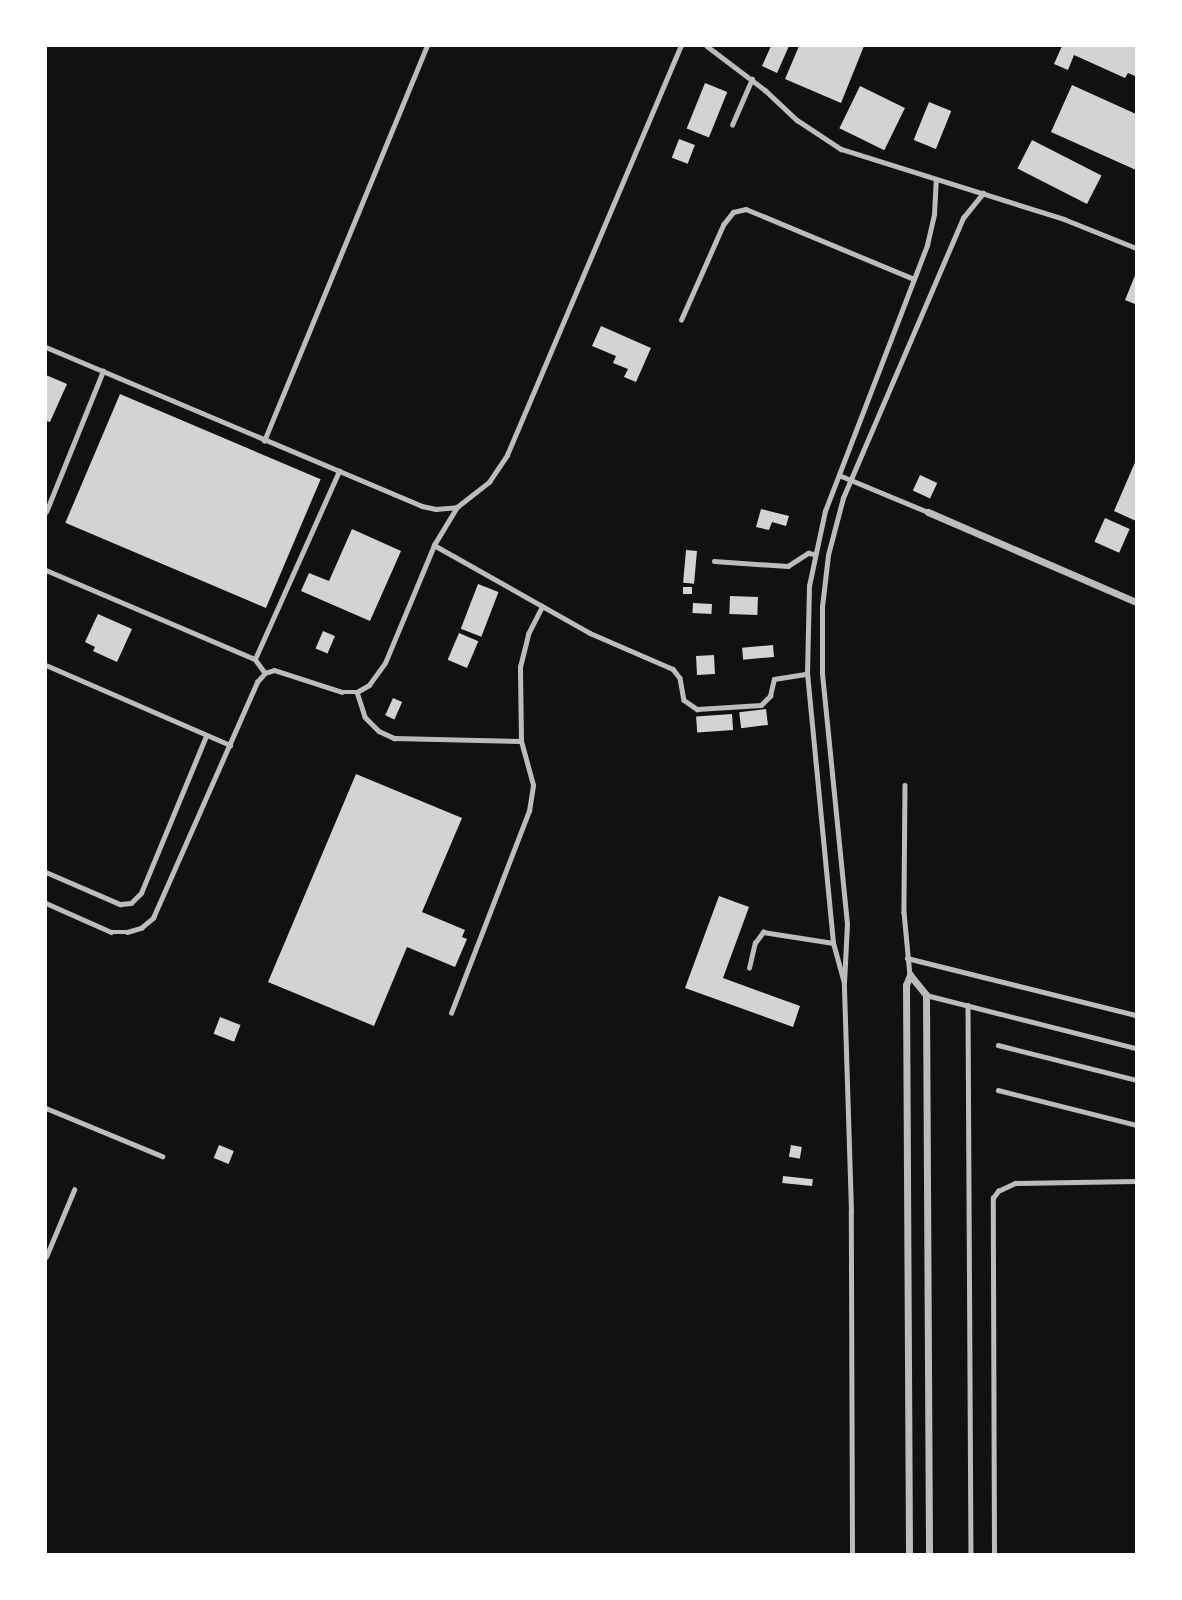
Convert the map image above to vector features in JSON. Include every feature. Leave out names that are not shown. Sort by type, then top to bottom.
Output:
[{"type":"street","points":[[928,512],[1136,602]]},
{"type":"street","points":[[909,1555],[906,985],[910,975],[926,995],[929,1555]]},
{"type":"lane","points":[[264,441],[427,46]]},
{"type":"lane","points":[[46,903],[111,932],[127,933],[141,928],[153,918],[254,687],[265,673],[280,671],[329,690],[357,692],[378,675],[434,545],[457,506],[489,482],[507,455],[681,46]]},
{"type":"lane","points":[[707,46],[752,79],[797,120],[841,149],[1064,219],[1136,248]]},
{"type":"lane","points":[[732,125],[752,79]]},
{"type":"lane","points":[[844,983],[833,943],[807,674],[808,597],[820,524],[931,230],[936,180]]},
{"type":"lane","points":[[852,1555],[851,1211],[844,983],[847,924],[821,646],[828,555],[837,516],[851,480],[964,218],[983,194]]},
{"type":"lane","points":[[681,320],[723,225],[733,212],[746,209],[914,279]]},
{"type":"lane","points":[[46,347],[422,506],[436,509],[457,506]]},
{"type":"lane","points":[[46,512],[103,371]]},
{"type":"lane","points":[[256,659],[339,471]]},
{"type":"lane","points":[[839,475],[928,512]]},
{"type":"lane","points":[[434,545],[615,645],[673,669],[680,678],[684,700],[697,709],[761,705],[770,696],[774,679],[807,674]]},
{"type":"lane","points":[[714,561],[788,566],[807,553],[814,554]]},
{"type":"lane","points":[[46,570],[256,659],[265,673]]},
{"type":"lane","points":[[450,1013],[530,811],[531,774],[520,741],[520,667],[528,634],[542,606]]},
{"type":"lane","points":[[46,665],[230,745]]},
{"type":"lane","points":[[357,692],[365,717],[379,731],[394,738],[520,741]]},
{"type":"lane","points":[[46,872],[120,904],[131,904],[141,893],[206,736]]},
{"type":"lane","points":[[905,785],[907,958],[910,975]]},
{"type":"lane","points":[[750,968],[755,943],[763,932],[833,943]]},
{"type":"lane","points":[[907,958],[1136,1015]]},
{"type":"lane","points":[[926,995],[1136,1048]]},
{"type":"lane","points":[[968,1005],[971,1555]]},
{"type":"lane","points":[[998,1045],[1136,1080]]},
{"type":"lane","points":[[998,1090],[1136,1125]]},
{"type":"lane","points":[[46,1108],[162,1156]]},
{"type":"lane","points":[[994,1555],[993,1198],[998,1191],[1016,1183],[1136,1181]]},
{"type":"lane","points":[[46,1255],[74,1190]]},
{"type":"building","points":[[771,46],[789,46],[777,73],[762,66]]},
{"type":"building","points":[[799,46],[864,46],[841,103],[785,79]]},
{"type":"building","points":[[1062,46],[1136,46],[1136,74],[1135,76],[1128,73],[1125,78],[1074,55],[1068,70],[1054,64]]},
{"type":"building","points":[[705,83],[727,92],[709,137],[687,128]]},
{"type":"building","points":[[1072,85],[1136,114],[1136,170],[1051,132]]},
{"type":"building","points":[[860,86],[905,108],[884,150],[839,128]]},
{"type":"building","points":[[929,102],[951,111],[936,149],[914,140]]},
{"type":"building","points":[[679,139],[695,145],[688,164],[672,158]]},
{"type":"building","points":[[1032,140],[1101,175],[1087,204],[1017,169]]},
{"type":"building","points":[[1136,273],[1136,300],[1135,304],[1125,300]]},
{"type":"building","points":[[601,326],[651,348],[636,382],[624,377],[628,369],[613,363],[616,356],[592,346]]},
{"type":"building","points":[[46,375],[67,384],[50,422],[46,421]]},
{"type":"building","points":[[120,394],[321,479],[266,608],[65,523]]},
{"type":"building","points":[[1136,460],[1136,521],[1114,511]]},
{"type":"building","points":[[920,475],[937,483],[930,498],[913,490]]},
{"type":"building","points":[[761,509],[789,516],[786,526],[772,522],[769,530],[756,527]]},
{"type":"building","points":[[1105,518],[1130,529],[1119,553],[1094,542]]},
{"type":"building","points":[[352,529],[401,551],[370,621],[301,591],[309,573],[329,581]]},
{"type":"building","points":[[686,550],[697,551],[694,584],[683,583]]},
{"type":"building","points":[[478,584],[499,592],[481,637],[461,629]]},
{"type":"building","points":[[683,587],[692,587],[692,594],[683,594]]},
{"type":"building","points":[[730,596],[758,597],[757,615],[729,614]]},
{"type":"building","points":[[693,603],[712,604],[711,614],[692,613]]},
{"type":"building","points":[[98,614],[132,629],[117,662],[93,651],[95,647],[85,642]]},
{"type":"building","points":[[323,631],[335,636],[328,654],[316,648]]},
{"type":"building","points":[[459,633],[478,641],[467,668],[448,660]]},
{"type":"building","points":[[773,645],[774,657],[743,660],[742,648]]},
{"type":"building","points":[[714,655],[715,674],[697,675],[696,656]]},
{"type":"building","points":[[393,698],[402,702],[394,719],[385,715]]},
{"type":"building","points":[[766,709],[768,725],[741,728],[739,712]]},
{"type":"building","points":[[732,714],[733,730],[697,732],[696,717]]},
{"type":"building","points":[[356,774],[462,818],[422,912],[465,930],[462,937],[467,939],[455,967],[407,947],[374,1026],[268,982]]},
{"type":"building","points":[[719,896],[749,907],[723,978],[800,1006],[793,1027],[685,988]]},
{"type":"building","points":[[220,1017],[241,1025],[234,1042],[214,1034]]},
{"type":"building","points":[[219,1145],[234,1151],[229,1164],[214,1158]]},
{"type":"building","points":[[791,1145],[802,1147],[800,1159],[789,1157]]},
{"type":"building","points":[[783,1176],[813,1179],[812,1186],[782,1183]]}]
